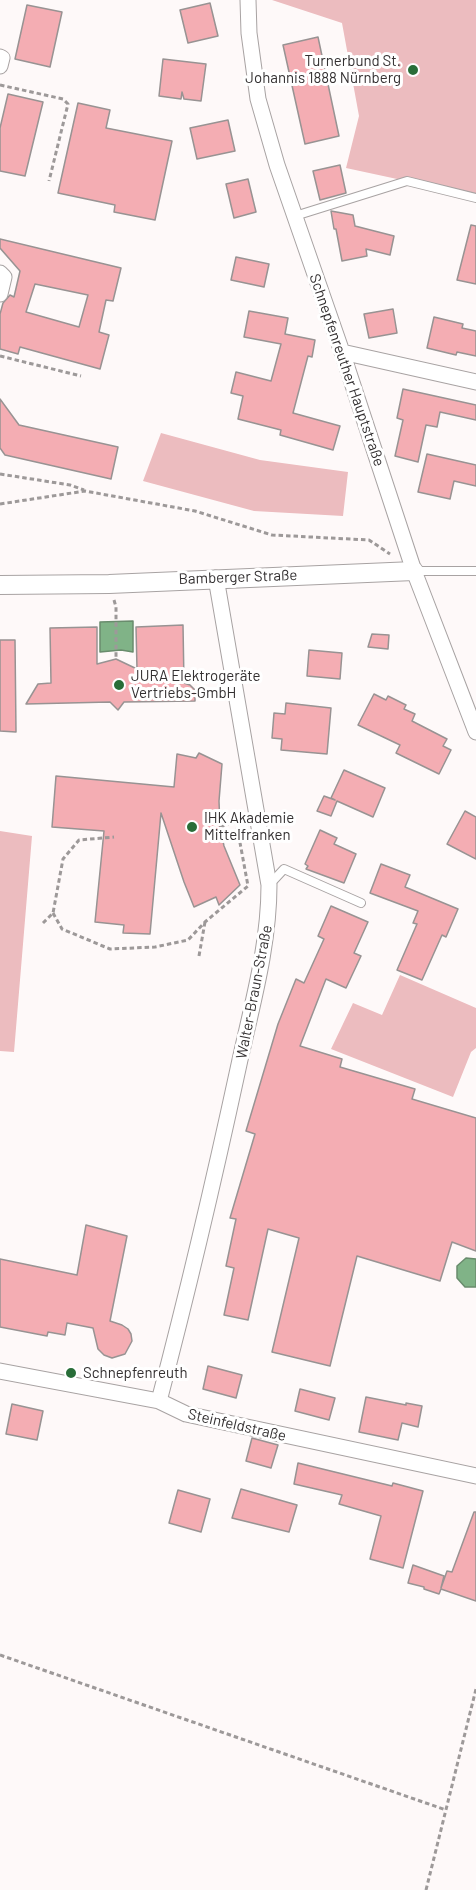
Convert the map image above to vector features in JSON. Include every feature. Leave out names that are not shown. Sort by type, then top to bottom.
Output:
[{"type":"street","name":"Schnepfenreuther Hauptstraße","points":[[248,0],[249,33],[258,99],[277,165],[414,571],[476,732]]},
{"type":"street","points":[[0,57],[2,58],[0,66]]},
{"type":"street","points":[[0,273],[4,278],[0,294]]},
{"type":"street","points":[[342,352],[476,382]]},
{"type":"street","name":"Bamberger Straße","points":[[0,585],[109,584],[414,571]]},
{"type":"street","name":"Walter-Braun-Straße","points":[[159,1401],[228,1118],[258,983],[269,916],[269,885],[216,578]]},
{"type":"street","name":"Steinfeldstraße","points":[[0,1371],[159,1401],[186,1414],[476,1476]]},
{"type":"lane","points":[[295,216],[407,181],[476,198]]},
{"type":"lane","name":"Bamberger Straße","points":[[414,571],[476,571]]},
{"type":"lane","points":[[269,885],[284,869],[361,903]]},
{"type":"path","points":[[0,85],[63,99],[68,104],[49,181]]},
{"type":"path","points":[[0,356],[81,376]]},
{"type":"path","points":[[0,474],[70,485],[85,491],[195,511],[272,535],[369,540],[414,571]]},
{"type":"path","points":[[0,504],[85,491]]},
{"type":"path","points":[[116,659],[117,617]]},
{"type":"path","points":[[53,913],[62,929],[110,949],[155,947],[188,940],[205,922],[248,886],[236,821],[220,826]]},
{"type":"path","points":[[43,923],[53,913],[63,859],[79,840],[114,837]]},
{"type":"path","points":[[199,956],[205,922]]},
{"type":"path","points":[[0,1654],[446,1810]]},
{"type":"path","points":[[426,1890],[476,1689]]},
{"type":"shaded area","name":"Turnerbund St. Johannis 1888 Nürnberg","points":[[272,0],[476,0],[476,196],[346,168],[359,116],[342,23]]},
{"type":"shaded area","points":[[161,433],[260,460],[348,472],[343,516],[254,511],[143,481]]},
{"type":"shaded area","points":[[133,621],[133,652],[121,650],[100,652],[100,622]]},
{"type":"shaded area","points":[[0,831],[32,836],[14,1052],[0,1051]]},
{"type":"shaded area","points":[[400,975],[476,1008],[476,1048],[471,1052],[453,1097],[331,1049],[353,1003],[382,1015]]},
{"type":"shaded area","points":[[466,1258],[476,1259],[476,1287],[465,1287],[457,1278],[457,1266]]},
{"type":"building","points":[[210,3],[218,36],[188,43],[180,10]]},
{"type":"building","points":[[27,5],[62,12],[50,67],[15,59]]},
{"type":"building","points":[[318,37],[339,136],[305,144],[283,45]]},
{"type":"building","points":[[163,59],[206,64],[201,101],[184,99],[182,92],[181,99],[159,96]]},
{"type":"building","points":[[8,94],[43,102],[25,176],[0,171],[0,128]]},
{"type":"building","points":[[78,103],[110,110],[106,128],[172,141],[155,220],[114,212],[115,205],[58,193]]},
{"type":"building","points":[[228,120],[235,151],[197,159],[190,128]]},
{"type":"building","points":[[340,165],[346,193],[320,200],[313,171]]},
{"type":"building","points":[[248,179],[256,212],[234,218],[226,184]]},
{"type":"building","points":[[331,211],[353,215],[355,226],[394,236],[390,255],[366,249],[367,256],[342,261]]},
{"type":"building","points":[[471,225],[476,226],[476,284],[457,280]]},
{"type":"building","points":[[0,239],[121,268],[113,301],[106,300],[99,332],[109,335],[100,369],[20,347],[18,354],[0,349],[0,314],[3,303],[10,295],[14,297],[20,271],[0,248]],"holes":[[[35,284],[88,295],[79,327],[26,312]]]},
{"type":"building","points":[[236,257],[269,264],[264,287],[231,280]]},
{"type":"building","points":[[393,309],[397,333],[369,338],[364,314]]},
{"type":"building","points":[[249,311],[288,318],[285,334],[315,340],[312,357],[308,356],[293,413],[340,426],[333,450],[280,435],[281,430],[238,419],[243,396],[231,393],[236,372],[271,381],[281,344],[244,337]]},
{"type":"building","points":[[434,317],[463,324],[462,328],[476,331],[476,356],[457,352],[456,355],[427,348]]},
{"type":"building","points":[[403,389],[476,405],[476,420],[440,412],[437,427],[426,425],[418,462],[395,456],[403,420],[397,418]]},
{"type":"building","points":[[0,399],[19,425],[118,447],[111,479],[5,455],[0,448]]},
{"type":"building","points":[[427,454],[476,465],[476,486],[454,481],[450,499],[418,492]]},
{"type":"building","points":[[183,625],[184,683],[195,690],[195,701],[124,702],[118,710],[110,702],[26,704],[38,684],[51,683],[50,628],[97,627],[97,664],[116,659],[137,669],[136,627]]},
{"type":"building","points":[[372,634],[389,635],[388,649],[368,647]]},
{"type":"building","points":[[0,640],[15,640],[16,732],[0,731]]},
{"type":"building","points":[[309,650],[342,653],[340,679],[307,676]]},
{"type":"building","points":[[374,694],[386,700],[388,696],[406,705],[404,709],[415,714],[412,721],[447,739],[443,746],[451,750],[439,774],[396,753],[400,745],[358,725]]},
{"type":"building","points":[[286,703],[331,708],[327,754],[281,750],[282,739],[272,738],[274,713],[285,714]]},
{"type":"building","points":[[199,753],[222,764],[219,801],[220,827],[224,846],[240,885],[219,905],[216,897],[194,907],[161,813],[150,934],[123,933],[124,925],[95,922],[104,831],[52,827],[56,776],[174,787],[177,754],[196,758]]},
{"type":"building","points":[[344,770],[385,788],[373,817],[337,801],[331,816],[317,811],[324,796],[335,800],[331,798]]},
{"type":"building","points":[[465,811],[476,817],[476,859],[447,844]]},
{"type":"building","points":[[320,830],[337,838],[334,844],[356,854],[344,883],[306,869],[308,866],[305,864]]},
{"type":"building","points":[[381,864],[410,875],[405,887],[458,909],[446,937],[442,935],[422,980],[397,970],[417,924],[413,923],[418,911],[370,893]]},
{"type":"building","points":[[331,906],[368,922],[354,953],[361,956],[346,988],[326,979],[300,1046],[342,1059],[340,1067],[415,1089],[412,1099],[476,1118],[476,1251],[452,1242],[440,1281],[357,1256],[330,1366],[272,1352],[299,1238],[268,1229],[248,1320],[224,1315],[234,1268],[226,1266],[236,1219],[230,1218],[255,1134],[246,1131],[278,1024],[296,979],[304,983],[324,939],[318,936]]},
{"type":"building","points":[[86,1225],[127,1236],[110,1321],[128,1329],[132,1341],[125,1354],[112,1358],[104,1355],[98,1349],[93,1328],[67,1323],[65,1335],[48,1332],[47,1336],[0,1327],[0,1259],[77,1275]]},
{"type":"building","points":[[208,1366],[242,1375],[236,1398],[203,1389]]},
{"type":"building","points":[[300,1389],[335,1398],[329,1420],[295,1411]]},
{"type":"building","points":[[366,1397],[422,1406],[418,1427],[402,1423],[398,1440],[359,1432]]},
{"type":"building","points":[[12,1404],[43,1411],[37,1440],[6,1434]]},
{"type":"building","points":[[252,1438],[278,1445],[271,1468],[246,1461]]},
{"type":"building","points":[[298,1463],[392,1486],[393,1483],[423,1491],[403,1568],[370,1559],[381,1516],[339,1504],[342,1495],[294,1484]]},
{"type":"building","points":[[241,1489],[297,1505],[289,1532],[232,1518]]},
{"type":"building","points":[[178,1490],[210,1499],[201,1532],[169,1523]]},
{"type":"building","points":[[474,1512],[476,1512],[476,1601],[441,1589],[439,1594],[408,1583],[413,1565],[444,1576],[441,1588],[447,1571],[452,1572]]},
{"type":"place","name":"Turnerbund St. Johannis 1888 Nürnberg","points":[[413,70]]},
{"type":"place","name":"JURA Elektrogeräte Vertriebs-GmbH","points":[[119,685]]},
{"type":"place","name":"IHK Akademie Mittelfranken","points":[[192,827]]},
{"type":"place","name":"Schnepfenreuth","points":[[71,1373]]}]
